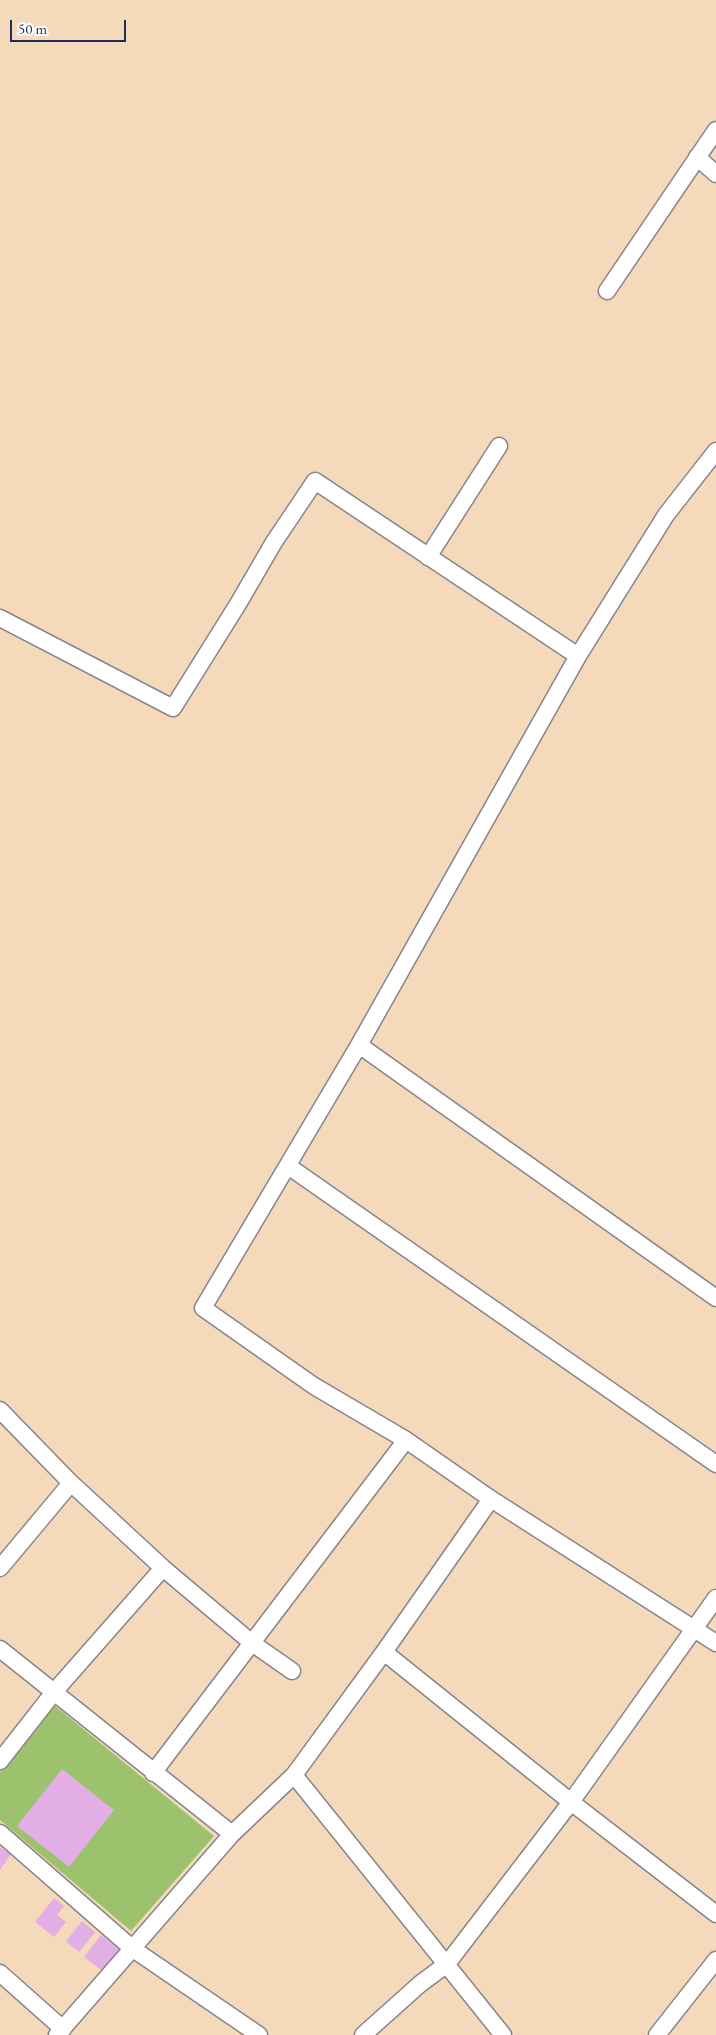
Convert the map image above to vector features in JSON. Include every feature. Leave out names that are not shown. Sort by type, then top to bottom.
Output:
[{"type":"street","points":[[607,292],[716,130]]},
{"type":"street","points":[[697,157],[716,174]]},
{"type":"street","points":[[428,557],[499,446]]},
{"type":"street","points":[[716,451],[666,515],[578,656],[359,1045],[203,1308],[314,1386],[406,1440],[491,1499],[716,1643]]},
{"type":"street","points":[[0,618],[173,708],[274,542],[315,482],[578,656]]},
{"type":"street","points":[[359,1045],[716,1298]]},
{"type":"street","points":[[288,1166],[716,1464]]},
{"type":"street","points":[[0,1410],[71,1483],[163,1568],[252,1643],[292,1671]]},
{"type":"street","points":[[154,1773],[406,1440]]},
{"type":"street","points":[[0,1568],[71,1483]]},
{"type":"street","points":[[0,1973],[60,2032],[232,1834],[294,1775],[384,1652],[491,1499]]},
{"type":"street","points":[[0,1761],[54,1692],[163,1568]]},
{"type":"street","points":[[363,2035],[420,1984],[447,1964],[571,1802],[716,1598]]},
{"type":"street","points":[[0,1649],[232,1834]]},
{"type":"street","points":[[384,1652],[571,1802],[716,1914]]},
{"type":"street","points":[[294,1775],[503,2035]]},
{"type":"street","points":[[0,1833],[134,1949],[259,2035]]},
{"type":"street","points":[[657,2035],[716,1960]]},
{"type":"green space","points":[[54,1705],[214,1836],[131,1931],[0,1820],[0,1772]]},
{"type":"building","points":[[62,1769],[114,1810],[69,1867],[17,1826]]},
{"type":"building","points":[[0,1847],[11,1854],[0,1870]]},
{"type":"building","points":[[54,1898],[64,1906],[57,1915],[66,1922],[54,1937],[35,1922]]},
{"type":"building","points":[[82,1921],[95,1932],[79,1952],[66,1941]]},
{"type":"building","points":[[101,1935],[121,1951],[105,1973],[84,1957]]}]
